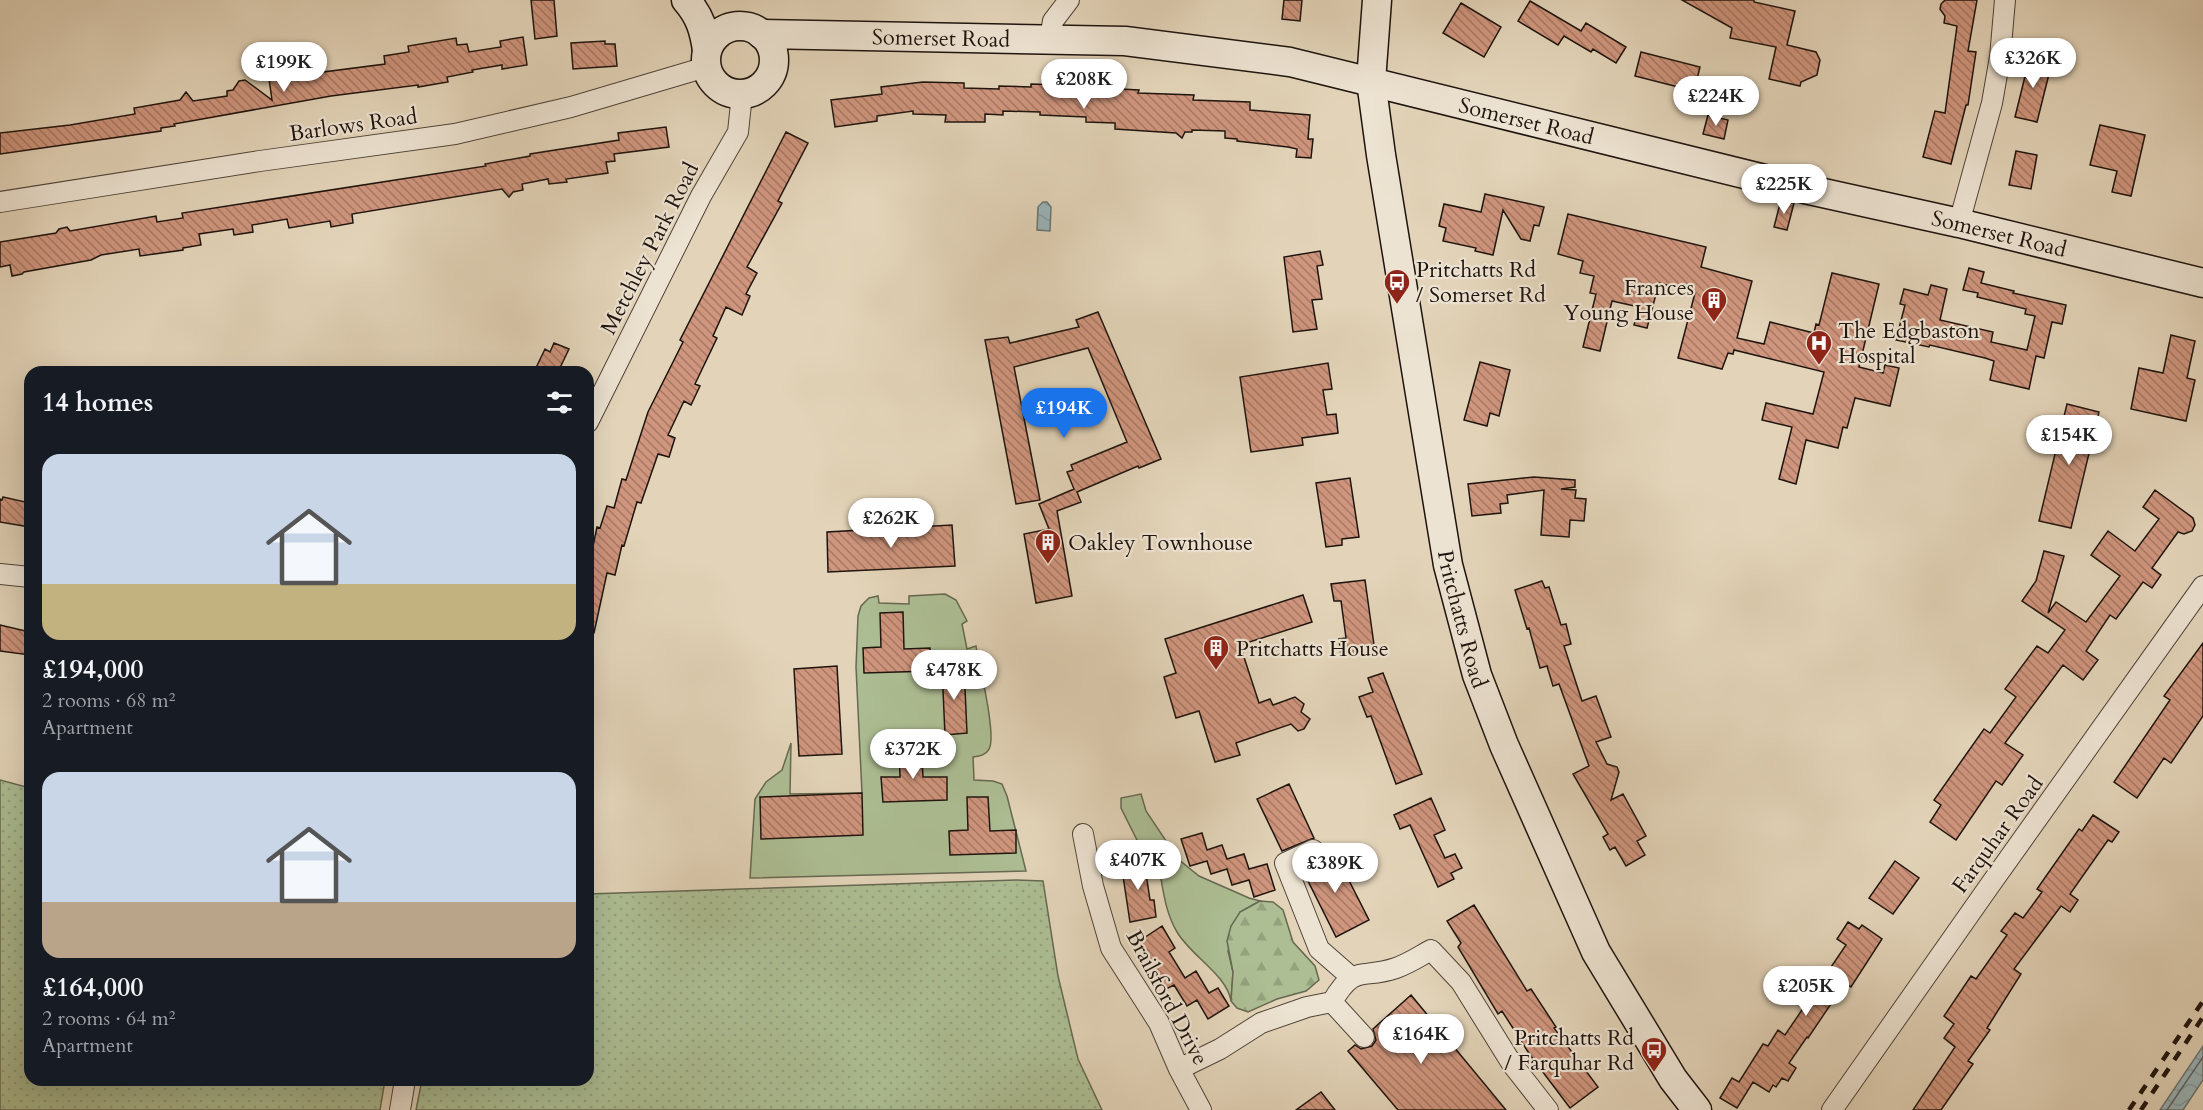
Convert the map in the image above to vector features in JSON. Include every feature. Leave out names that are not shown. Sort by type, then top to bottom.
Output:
[{"type":"street","points":[[686,0],[701,22],[711,79],[734,94],[742,94],[759,88],[772,71],[774,59],[770,45],[752,30],[702,0]]},
{"type":"street","points":[[1050,38],[1053,21],[1069,0]]},
{"type":"street","name":"Pritchatts Road","points":[[1377,0],[1371,81],[1381,155],[1448,565],[1477,675],[1504,745],[1596,952],[1673,1079],[1697,1110]]},
{"type":"street","points":[[1959,223],[1992,103],[2000,57],[2005,0]]},
{"type":"street","points":[[707,58],[719,33],[731,27],[752,30]]},
{"type":"street","name":"Somerset Road","points":[[752,30],[1125,41],[1290,62],[1805,189],[1959,223],[2203,283]]},
{"type":"street","name":"Somerset Road","points":[[774,59],[801,43],[840,34]]},
{"type":"street","name":"Barlows Road","points":[[0,202],[260,161],[455,134],[571,107],[707,58]]},
{"type":"street","name":"Metchley Park Road","points":[[594,410],[701,196],[738,132],[742,94]]},
{"type":"street","points":[[0,574],[24,576]]},
{"type":"street","name":"Farquhar Road","points":[[1832,1110],[2203,586]]},
{"type":"street","name":"Brailsford Drive","points":[[1083,834],[1093,886],[1111,948],[1159,1023],[1179,1069],[1201,1110]]},
{"type":"street","points":[[1313,850],[1286,863],[1319,949],[1351,977]]},
{"type":"street","points":[[1179,1069],[1220,1049],[1262,1023],[1307,1007],[1332,1002],[1341,987],[1351,977],[1395,968],[1431,950],[1461,982],[1512,1064],[1548,1110]]},
{"type":"street","points":[[1332,1002],[1364,1037]]},
{"type":"street","points":[[400,1110],[404,1086]]},
{"type":"green space","points":[[945,594],[956,600],[967,621],[962,624],[967,649],[976,646],[989,715],[991,742],[986,753],[973,757],[974,780],[1002,784],[1026,871],[750,878],[755,799],[766,782],[782,770],[791,743],[790,794],[862,793],[856,667],[858,616],[861,606],[869,598],[878,596],[879,603],[909,604],[909,596]]},
{"type":"green space","points":[[0,780],[24,786],[24,1086],[384,1086],[380,1110],[0,1110]]},
{"type":"green space","points":[[1141,794],[1146,811],[1178,859],[1199,876],[1260,901],[1240,912],[1228,951],[1233,972],[1231,1001],[1216,974],[1177,932],[1168,913],[1155,851],[1142,850],[1121,808],[1121,798]]},
{"type":"green space","points":[[1043,881],[1058,976],[1078,1059],[1102,1110],[416,1110],[421,1086],[594,1086],[594,894]]},
{"type":"green space","points":[[1260,901],[1273,902],[1283,910],[1293,942],[1315,966],[1319,980],[1306,991],[1277,999],[1248,1012],[1237,1008],[1231,1001],[1233,972],[1227,941],[1231,926],[1240,912]]},
{"type":"water","points":[[1043,202],[1047,202],[1051,207],[1050,231],[1037,230],[1038,207]]},
{"type":"water","points":[[2203,1046],[2203,1080],[2183,1110],[2160,1110]]},
{"type":"building","points":[[531,0],[554,0],[557,36],[535,39]]},
{"type":"building","points":[[1284,0],[1302,0],[1300,21],[1282,19]]},
{"type":"building","points":[[1682,0],[1754,0],[1754,2],[1795,11],[1787,45],[1816,52],[1820,60],[1817,75],[1801,82],[1800,86],[1769,79],[1776,47],[1730,38],[1732,28]]},
{"type":"building","points":[[1945,0],[1977,0],[1968,51],[1976,52],[1968,105],[1966,105],[1951,164],[1923,157],[1935,111],[1945,113],[1957,26],[1944,23],[1945,16],[1940,9]]},
{"type":"building","points":[[1530,1],[1581,31],[1586,23],[1626,47],[1616,63],[1593,49],[1591,52],[1564,36],[1558,45],[1518,21]]},
{"type":"building","points":[[1461,3],[1501,27],[1484,57],[1443,33]]},
{"type":"building","points":[[523,37],[527,65],[502,69],[502,65],[472,70],[473,72],[447,77],[448,82],[331,96],[174,124],[175,126],[161,128],[161,131],[0,154],[0,133],[70,125],[135,114],[134,108],[180,100],[186,92],[193,101],[227,96],[227,91],[233,90],[239,81],[245,80],[272,100],[269,79],[385,64],[384,56],[409,52],[408,46],[456,38],[457,45],[467,44],[469,52],[501,47],[500,41]]},
{"type":"building","points":[[605,41],[605,44],[615,44],[617,66],[573,69],[571,43]]},
{"type":"building","points":[[1641,52],[1700,67],[1694,91],[1635,76]]},
{"type":"building","points":[[2030,56],[2052,62],[2037,122],[2015,117]]},
{"type":"building","points":[[1062,81],[1081,82],[1081,87],[1139,90],[1138,93],[1194,95],[1193,100],[1250,102],[1250,110],[1310,115],[1308,139],[1313,139],[1311,158],[1296,157],[1297,149],[1225,138],[1225,131],[1192,130],[1192,132],[1185,132],[1182,138],[1176,133],[1115,129],[1115,123],[1086,122],[1086,117],[1040,115],[1040,112],[1003,111],[1003,115],[985,114],[985,122],[945,122],[946,115],[913,114],[913,111],[877,116],[877,121],[835,127],[831,100],[882,94],[881,87],[923,82],[964,83],[964,88],[999,89],[999,86],[1062,85]]},
{"type":"building","points":[[1708,115],[1728,120],[1724,139],[1703,134]]},
{"type":"building","points":[[2100,125],[2145,135],[2131,196],[2112,192],[2117,171],[2090,165]]},
{"type":"building","points":[[666,127],[669,147],[614,154],[615,161],[606,162],[608,173],[566,179],[567,182],[549,184],[548,179],[522,184],[523,190],[513,192],[509,197],[502,189],[352,214],[353,223],[331,227],[330,221],[289,228],[287,219],[252,225],[253,232],[234,235],[233,229],[199,234],[201,245],[183,248],[183,250],[140,256],[139,249],[101,255],[91,260],[12,276],[10,265],[0,267],[0,242],[56,233],[59,229],[67,227],[70,231],[156,216],[157,222],[183,218],[182,213],[486,166],[485,164],[530,156],[530,154],[619,140],[618,133]]},
{"type":"building","points":[[786,132],[808,143],[778,201],[782,203],[747,267],[757,273],[746,294],[750,296],[742,315],[726,307],[713,336],[717,338],[695,384],[700,386],[691,405],[684,401],[668,435],[675,438],[669,457],[658,454],[641,503],[637,502],[624,546],[622,545],[615,575],[607,573],[594,633],[594,541],[597,527],[600,528],[607,506],[614,508],[622,479],[626,480],[648,412],[683,342],[680,340]]},
{"type":"building","points":[[2016,151],[2037,155],[2031,189],[2009,185]]},
{"type":"building","points":[[1485,194],[1544,207],[1539,226],[1534,225],[1530,241],[1521,239],[1503,210],[1493,255],[1475,251],[1476,248],[1443,241],[1446,228],[1439,226],[1444,204],[1481,212]]},
{"type":"building","points":[[1781,200],[1794,203],[1787,230],[1774,227]]},
{"type":"building","points":[[1568,214],[1706,247],[1701,267],[1752,281],[1737,338],[1764,344],[1770,322],[1814,333],[1816,324],[1819,325],[1832,273],[1879,284],[1859,367],[1883,373],[1885,365],[1899,368],[1890,406],[1855,398],[1847,428],[1843,427],[1838,448],[1806,440],[1796,484],[1779,479],[1792,427],[1762,420],[1766,403],[1813,414],[1824,372],[1734,350],[1733,354],[1728,353],[1722,369],[1678,358],[1695,293],[1659,283],[1647,328],[1634,325],[1639,307],[1612,301],[1600,351],[1583,347],[1596,294],[1590,293],[1594,276],[1580,273],[1583,261],[1558,254]]},
{"type":"building","points":[[1320,251],[1323,265],[1317,266],[1322,299],[1312,300],[1317,329],[1293,332],[1284,257]]},
{"type":"building","points":[[1969,268],[1984,272],[1981,283],[2066,305],[2062,324],[2052,322],[2044,358],[2036,356],[2029,389],[1990,380],[1994,361],[1930,345],[1929,347],[1896,340],[1905,305],[1900,304],[1904,289],[1928,295],[1931,285],[1947,289],[1940,320],[1993,332],[1991,342],[2027,350],[2035,316],[2025,314],[2026,309],[1977,297],[1978,293],[1963,290]]},
{"type":"building","points":[[1098,312],[1161,459],[1139,468],[1138,466],[1077,492],[1081,502],[1057,511],[1072,596],[1036,603],[1024,534],[1049,529],[1039,504],[1074,489],[1067,472],[1073,470],[1071,465],[1127,442],[1088,348],[1014,367],[1040,500],[1016,504],[985,340],[1008,337],[1010,343],[1079,327],[1076,320]]},
{"type":"building","points":[[2171,335],[2195,341],[2187,378],[2195,380],[2186,421],[2131,409],[2139,368],[2163,373]]},
{"type":"building","points":[[554,343],[569,349],[561,366],[537,366],[545,349],[550,352]]},
{"type":"building","points":[[1480,362],[1510,370],[1499,416],[1490,413],[1487,426],[1464,420]]},
{"type":"building","points":[[1328,363],[1332,389],[1323,390],[1327,415],[1336,414],[1338,433],[1302,438],[1303,445],[1251,452],[1240,377]]},
{"type":"building","points":[[2067,404],[2099,412],[2071,528],[2039,521]]},
{"type":"building","points":[[1534,477],[1575,480],[1575,487],[1561,489],[1576,490],[1575,498],[1586,499],[1584,521],[1570,520],[1569,537],[1541,535],[1544,490],[1507,495],[1508,503],[1500,504],[1501,513],[1472,516],[1468,484]]},
{"type":"building","points":[[1350,478],[1359,537],[1342,539],[1342,545],[1326,547],[1316,483]]},
{"type":"building","points":[[2155,490],[2193,518],[2195,525],[2192,531],[2184,534],[2178,532],[2152,568],[2161,575],[2152,588],[2143,582],[2116,619],[2110,615],[2086,651],[2098,660],[2083,680],[2063,665],[2005,743],[2023,755],[2002,785],[1996,781],[1956,840],[1930,822],[1941,805],[1934,800],[1984,729],[1990,733],[2016,697],[2005,689],[2037,646],[2048,653],[2065,630],[2022,601],[2036,581],[2044,551],[2064,556],[2048,613],[2056,602],[2086,622],[2120,576],[2091,555],[2108,531],[2135,551],[2159,519],[2143,507]]},
{"type":"building","points":[[3,497],[24,502],[24,526],[0,522],[0,499],[2,500]]},
{"type":"building","points":[[952,525],[955,566],[828,572],[827,532]]},
{"type":"building","points":[[1365,580],[1375,652],[1341,656],[1339,639],[1346,638],[1341,601],[1334,601],[1331,584]]},
{"type":"building","points":[[1542,581],[1545,588],[1549,587],[1561,625],[1566,624],[1571,644],[1564,646],[1582,701],[1596,696],[1611,737],[1596,742],[1607,764],[1617,767],[1619,772],[1611,800],[1623,794],[1646,836],[1637,841],[1645,855],[1626,866],[1615,847],[1610,850],[1603,837],[1608,834],[1573,774],[1589,766],[1559,684],[1553,686],[1547,666],[1540,668],[1515,590]]},
{"type":"building","name":"Pritchatts House","points":[[1303,595],[1312,622],[1240,645],[1259,703],[1270,699],[1273,705],[1295,697],[1304,704],[1301,712],[1310,719],[1304,729],[1298,731],[1291,724],[1236,743],[1240,755],[1215,762],[1199,711],[1176,718],[1164,677],[1176,673],[1165,639]]},
{"type":"building","points":[[903,612],[904,649],[930,648],[931,671],[864,673],[863,648],[881,647],[880,613]]},
{"type":"building","points":[[0,625],[24,631],[24,654],[0,651]]},
{"type":"building","points":[[2203,643],[2203,716],[2171,763],[2164,758],[2137,798],[2114,782],[2170,700],[2164,696]]},
{"type":"building","points":[[837,666],[842,754],[799,756],[794,669]]},
{"type":"building","points":[[964,667],[967,733],[945,735],[942,668]]},
{"type":"building","points":[[1383,673],[1422,774],[1396,784],[1371,716],[1367,717],[1359,697],[1373,692],[1368,678]]},
{"type":"building","points":[[921,743],[923,777],[947,777],[947,800],[883,802],[881,777],[900,777],[899,744]]},
{"type":"building","points":[[1289,784],[1314,838],[1282,851],[1257,799]]},
{"type":"building","points":[[862,793],[863,835],[761,839],[760,797]]},
{"type":"building","points":[[967,797],[988,797],[990,831],[1016,830],[1016,853],[950,855],[949,831],[968,830]]},
{"type":"building","points":[[1431,798],[1445,830],[1434,835],[1445,858],[1455,854],[1462,868],[1451,873],[1454,879],[1438,887],[1410,825],[1400,829],[1394,815]]},
{"type":"building","points":[[2093,815],[2119,832],[2112,842],[2108,840],[2070,894],[2078,900],[2070,912],[2061,906],[2014,969],[2021,974],[1987,1028],[1990,1030],[1968,1061],[1973,1064],[1941,1110],[1913,1110],[1955,1047],[1944,1038],[1954,1024],[1944,1016],[1971,976],[1976,979],[2007,935],[2001,931],[2015,913],[2023,918],[2042,892],[2037,889],[2079,829],[2082,831]]},
{"type":"building","points":[[1202,833],[1207,850],[1222,845],[1227,859],[1244,854],[1249,869],[1267,864],[1275,890],[1254,897],[1249,880],[1232,885],[1227,869],[1211,874],[1207,861],[1190,866],[1181,839]]},
{"type":"building","points":[[1334,851],[1369,920],[1336,937],[1302,869]]},
{"type":"building","points":[[1144,860],[1150,900],[1154,900],[1156,917],[1130,922],[1121,863]]},
{"type":"building","points":[[1895,861],[1919,878],[1893,914],[1869,898]]},
{"type":"building","points":[[1474,905],[1527,991],[1531,989],[1556,1027],[1554,1028],[1598,1087],[1570,1108],[1530,1055],[1502,1011],[1498,1014],[1458,947],[1461,943],[1447,921]]},
{"type":"building","points":[[1848,922],[1859,929],[1862,925],[1882,939],[1851,987],[1845,983],[1789,1063],[1796,1068],[1788,1081],[1782,1078],[1776,1087],[1773,1085],[1769,1092],[1753,1082],[1737,1108],[1720,1098],[1732,1078],[1739,1082],[1763,1044],[1768,1046],[1778,1030],[1785,1035],[1846,945],[1837,939]]},
{"type":"building","points":[[1162,926],[1175,948],[1169,952],[1185,978],[1196,971],[1209,993],[1218,988],[1229,1006],[1208,1019],[1197,1000],[1187,1006],[1174,985],[1164,990],[1138,942]]},
{"type":"building","points":[[1411,995],[1506,1110],[1398,1110],[1348,1051],[1355,1045],[1361,1049],[1372,1046],[1376,1040],[1373,1029]]},
{"type":"building","points":[[1321,1092],[1335,1110],[1296,1110]]},
{"type":"railway","points":[[2129,1110],[2203,1001]]},
{"type":"railway","points":[[2141,1110],[2203,1017]]},
{"type":"place","name":"Pritchatts Rd / Somerset Rd","points":[[1397,305]]},
{"type":"place","name":"Frances Young House","points":[[1714,323]]},
{"type":"place","name":"The Edgbaston Hospital","points":[[1819,366]]},
{"type":"place","name":"Oakley Townhouse","points":[[1048,565]]},
{"type":"place","name":"Pritchatts House","points":[[1216,671]]},
{"type":"place","name":"Pritchatts Rd / Farquhar Rd","points":[[1654,1073]]}]
